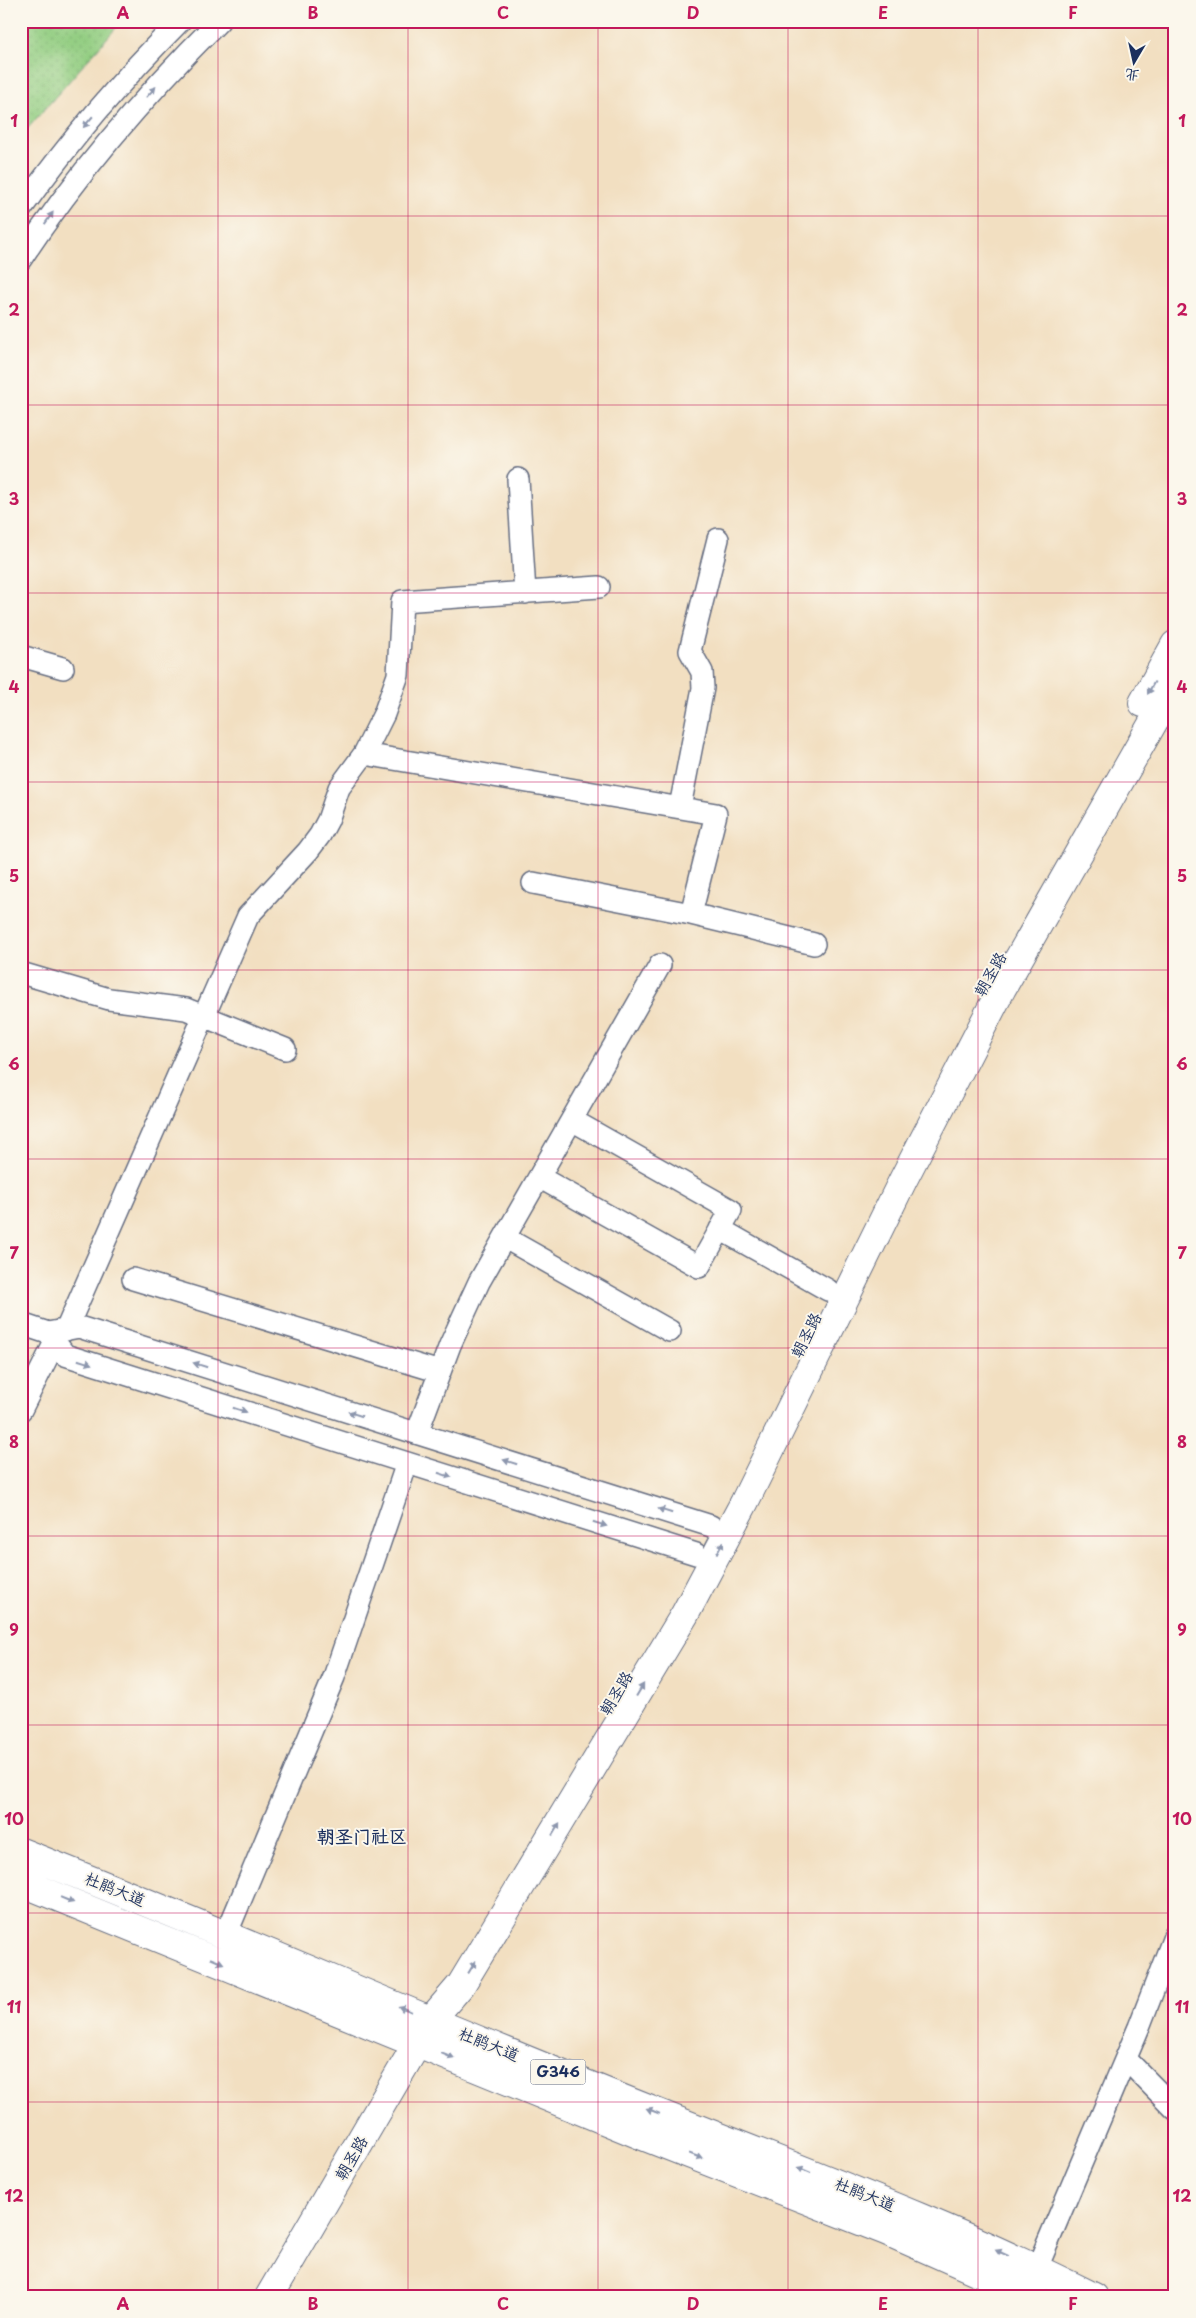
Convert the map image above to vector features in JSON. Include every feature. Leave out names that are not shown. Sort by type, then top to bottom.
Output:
[{"type":"main road","name":"朝圣路","points":[[432,2020],[442,1980],[669,1605],[711,1526],[828,1290],[986,980],[1175,645]]},
{"type":"main road","name":"朝圣路","points":[[270,2297],[432,2020],[461,1985],[685,1614],[744,1503],[903,1180],[1002,988],[1174,685]]},
{"type":"main road","name":"杜鹃大道","points":[[21,1852],[653,2111],[869,2196],[1030,2288]]},
{"type":"main road","name":"杜鹃大道","points":[[21,1882],[643,2136],[1030,2288],[1094,2297]]},
{"type":"street","points":[[21,209],[74,139],[112,93],[180,21]]},
{"type":"street","points":[[21,259],[63,198],[102,149],[172,68],[219,21]]},
{"type":"street","points":[[518,478],[526,593]]},
{"type":"street","points":[[680,807],[703,688],[702,672],[690,651],[718,539]]},
{"type":"street","points":[[21,1410],[205,1017],[248,916],[308,851],[320,835],[328,820],[339,788],[364,754],[384,714],[398,675],[402,601],[599,587]]},
{"type":"street","points":[[21,656],[63,668]]},
{"type":"street","points":[[364,754],[716,814],[691,914]]},
{"type":"street","points":[[533,883],[691,914],[814,944]]},
{"type":"street","points":[[416,1433],[440,1372],[480,1282],[660,965]]},
{"type":"street","points":[[21,973],[109,999],[186,1010],[285,1049]]},
{"type":"street","points":[[539,1177],[699,1267],[731,1210],[572,1120]]},
{"type":"street","points":[[720,1229],[828,1290]]},
{"type":"street","points":[[505,1238],[670,1331]]},
{"type":"street","points":[[133,1279],[440,1372]]},
{"type":"street","points":[[21,1324],[56,1335],[79,1327],[711,1526]]},
{"type":"street","points":[[56,1335],[64,1355],[696,1554]]},
{"type":"street","points":[[226,1935],[334,1677],[407,1463]]},
{"type":"street","points":[[1030,2288],[1126,2059],[1175,1934]]},
{"type":"street","points":[[1126,2059],[1175,2109]]},
{"type":"green space","points":[[21,21],[122,21],[21,136]]},
{"type":"district","name":"朝圣门社区","points":[[362,1837]]}]
